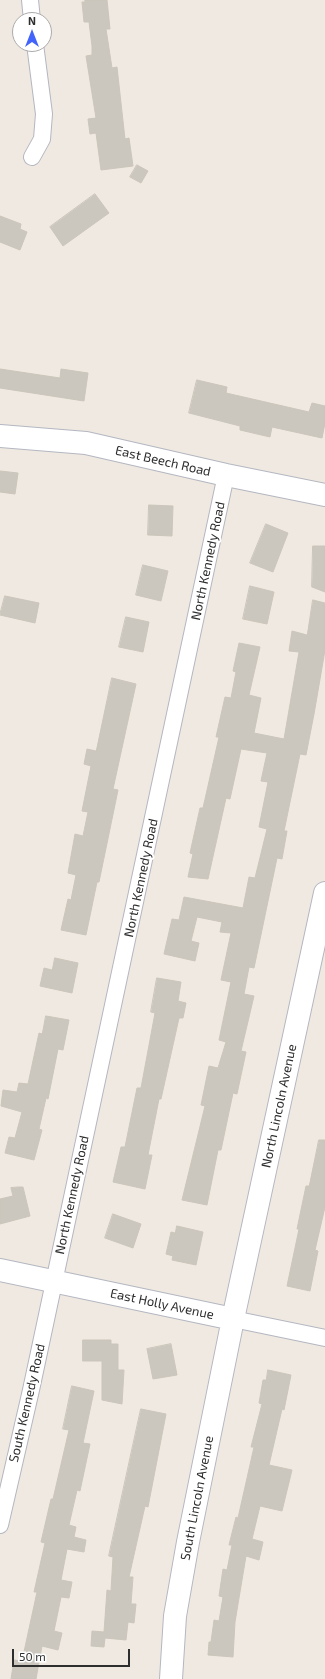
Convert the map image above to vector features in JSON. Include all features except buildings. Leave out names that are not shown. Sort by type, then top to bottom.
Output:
[{"type":"street","points":[[30,0],[31,12]]},
{"type":"street","points":[[32,157],[42,139],[44,114],[36,52]]},
{"type":"street","name":"East Beech Road","points":[[0,436],[86,444],[226,476],[325,495]]},
{"type":"street","name":"North Kennedy Road","points":[[54,1281],[226,476]]},
{"type":"street","name":"North Lincoln Avenue","points":[[233,1319],[325,893]]},
{"type":"street","name":"East Holly Avenue","points":[[0,1270],[325,1338]]},
{"type":"street","name":"South Kennedy Road","points":[[0,1525],[2,1506],[54,1281]]},
{"type":"street","name":"South Lincoln Avenue","points":[[171,1679],[175,1616],[233,1319]]}]
